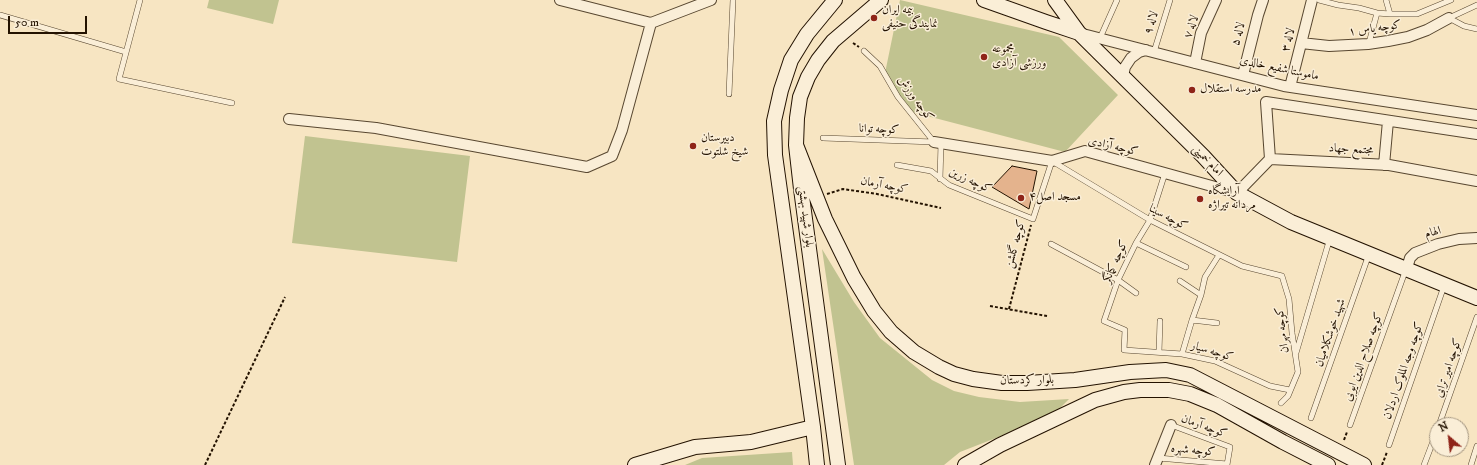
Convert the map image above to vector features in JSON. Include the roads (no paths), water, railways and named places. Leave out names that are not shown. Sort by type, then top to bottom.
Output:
[{"type":"main road","name":"بلوار شهید بهشتی","points":[[817,465],[775,155],[774,121],[781,90],[791,60],[808,34],[835,0]]},
{"type":"main road","name":"بلوار شهید بهشتی","points":[[838,465],[796,145],[797,118],[800,97],[808,77],[818,60],[832,41],[881,0]]},
{"type":"main road","name":"امام خمینی","points":[[984,0],[1079,33],[1237,193],[1291,222],[1407,268],[1477,298]]},
{"type":"main road","points":[[1055,0],[1079,33]]},
{"type":"main road","name":"بلوار کردستان","points":[[796,145],[825,219],[854,278],[874,311],[891,332],[914,352],[939,367],[954,374],[973,379],[1002,383],[1075,380],[1130,372],[1166,370],[1190,375],[1364,465]]},
{"type":"main road","points":[[965,465],[1000,445],[1095,400],[1124,392],[1140,390],[1169,390],[1190,394],[1217,405],[1328,465]]},
{"type":"main road","points":[[635,465],[695,447],[751,442],[813,427]]},
{"type":"street","points":[[560,0],[651,23],[711,0]]},
{"type":"street","name":"لاله ۷","points":[[1195,63],[1201,33],[1216,0]]},
{"type":"street","name":"لاله ۵","points":[[1243,75],[1263,0]]},
{"type":"street","name":"لاله ۳","points":[[1290,87],[1312,0]]},
{"type":"street","name":"کوچه یاس ۱","points":[[1301,43],[1329,46],[1368,44],[1408,37],[1427,30],[1449,18]]},
{"type":"street","points":[[289,119],[376,128],[587,167],[612,156],[622,130],[651,23]]},
{"type":"street","name":"ماموستا شفیع خالدی","points":[[1079,33],[1290,87],[1477,115]]},
{"type":"street","points":[[1123,76],[1125,67],[1130,58],[1150,51]]},
{"type":"street","points":[[1237,193],[1270,159],[1266,102],[1477,134]]},
{"type":"street","points":[[1384,165],[1388,121]]},
{"type":"street","name":"کوچه آزادی","points":[[937,142],[1052,161],[1085,151],[1237,193]]},
{"type":"street","name":"مجتمع جهاد","points":[[1270,159],[1384,165],[1477,181]]},
{"type":"street","name":"الهام","points":[[1407,268],[1410,258],[1415,253],[1438,244],[1459,239],[1477,238]]},
{"type":"street","points":[[1156,461],[1170,426]]},
{"type":"lane","points":[[140,0],[119,79],[232,103]]},
{"type":"lane","points":[[729,94],[733,0]]},
{"type":"lane","points":[[1100,38],[1117,0]]},
{"type":"lane","name":"لاله ۹","points":[[1150,51],[1170,0]]},
{"type":"lane","points":[[1319,0],[1377,13],[1390,14],[1417,14],[1451,0]]},
{"type":"lane","points":[[1386,0],[1390,14]]},
{"type":"lane","points":[[1449,18],[1477,5]]},
{"type":"lane","points":[[1368,44],[1377,13]]},
{"type":"lane","points":[[0,15],[126,52]]},
{"type":"lane","points":[[1449,18],[1464,26],[1477,29]]},
{"type":"lane","name":"کوچه ورزش","points":[[864,51],[880,66],[898,97],[937,142]]},
{"type":"lane","name":"کوچه توانا","points":[[823,138],[937,142]]},
{"type":"lane","points":[[937,142],[940,178]]},
{"type":"lane","name":"کوچه گلشن","points":[[1033,219],[1052,161]]},
{"type":"lane","name":"کوچه سینا","points":[[1052,161],[1150,220],[1219,255],[1242,266],[1282,276]]},
{"type":"lane","name":"کوچه زرین","points":[[897,165],[931,171],[949,185],[1033,219]]},
{"type":"lane","name":"کوچه کمانگر","points":[[1124,350],[1125,330],[1104,321],[1118,280],[1136,243],[1150,220],[1165,173]]},
{"type":"lane","points":[[1296,354],[1330,237]]},
{"type":"lane","points":[[1136,243],[1186,267]]},
{"type":"lane","points":[[1051,244],[1118,280],[1136,292]]},
{"type":"lane","name":"شهید خوشکلامیان","points":[[1311,418],[1369,254]]},
{"type":"lane","points":[[1182,354],[1201,295],[1205,277],[1219,255]]},
{"type":"lane","name":"کوچه صلاح الدین ایوبی","points":[[1350,425],[1407,268]]},
{"type":"lane","name":"کوچه مهران","points":[[1281,403],[1290,390],[1298,372],[1289,299],[1282,276]]},
{"type":"lane","points":[[1180,281],[1201,295]]},
{"type":"lane","name":"کوچه وجه الملوک اردلان","points":[[1389,445],[1445,284]]},
{"type":"lane","name":"کوچه امیر ترابی","points":[[1442,417],[1477,317]]},
{"type":"lane","points":[[1192,320],[1217,323]]},
{"type":"lane","points":[[1159,352],[1160,321]]},
{"type":"lane","name":"کوچه سیار","points":[[1124,350],[1182,354],[1215,361],[1270,386],[1290,390]]},
{"type":"lane","name":"کوچه آرمان","points":[[1170,426],[1230,447],[1227,464]]},
{"type":"lane","points":[[1471,465],[1477,446]]},
{"type":"lane","points":[[1424,465],[1429,452]]},
{"type":"lane","name":"کوچه شهره","points":[[1156,461],[1227,464]]},
{"type":"place","name":"بیمه ایران نمایندگی حنیفی","points":[[874,18]]},
{"type":"place","name":"مجموعه ورزشی آزادی","points":[[984,57]]},
{"type":"place","name":"مدرسه استقلال","points":[[1192,90]]},
{"type":"place","name":"دبیرستان شیخ شلتوت","points":[[693,146]]},
{"type":"place","name":"مسجد اصل۴","points":[[1021,198]]},
{"type":"place","name":"آرایشگاه مردانه تیراژه","points":[[1200,199]]}]
